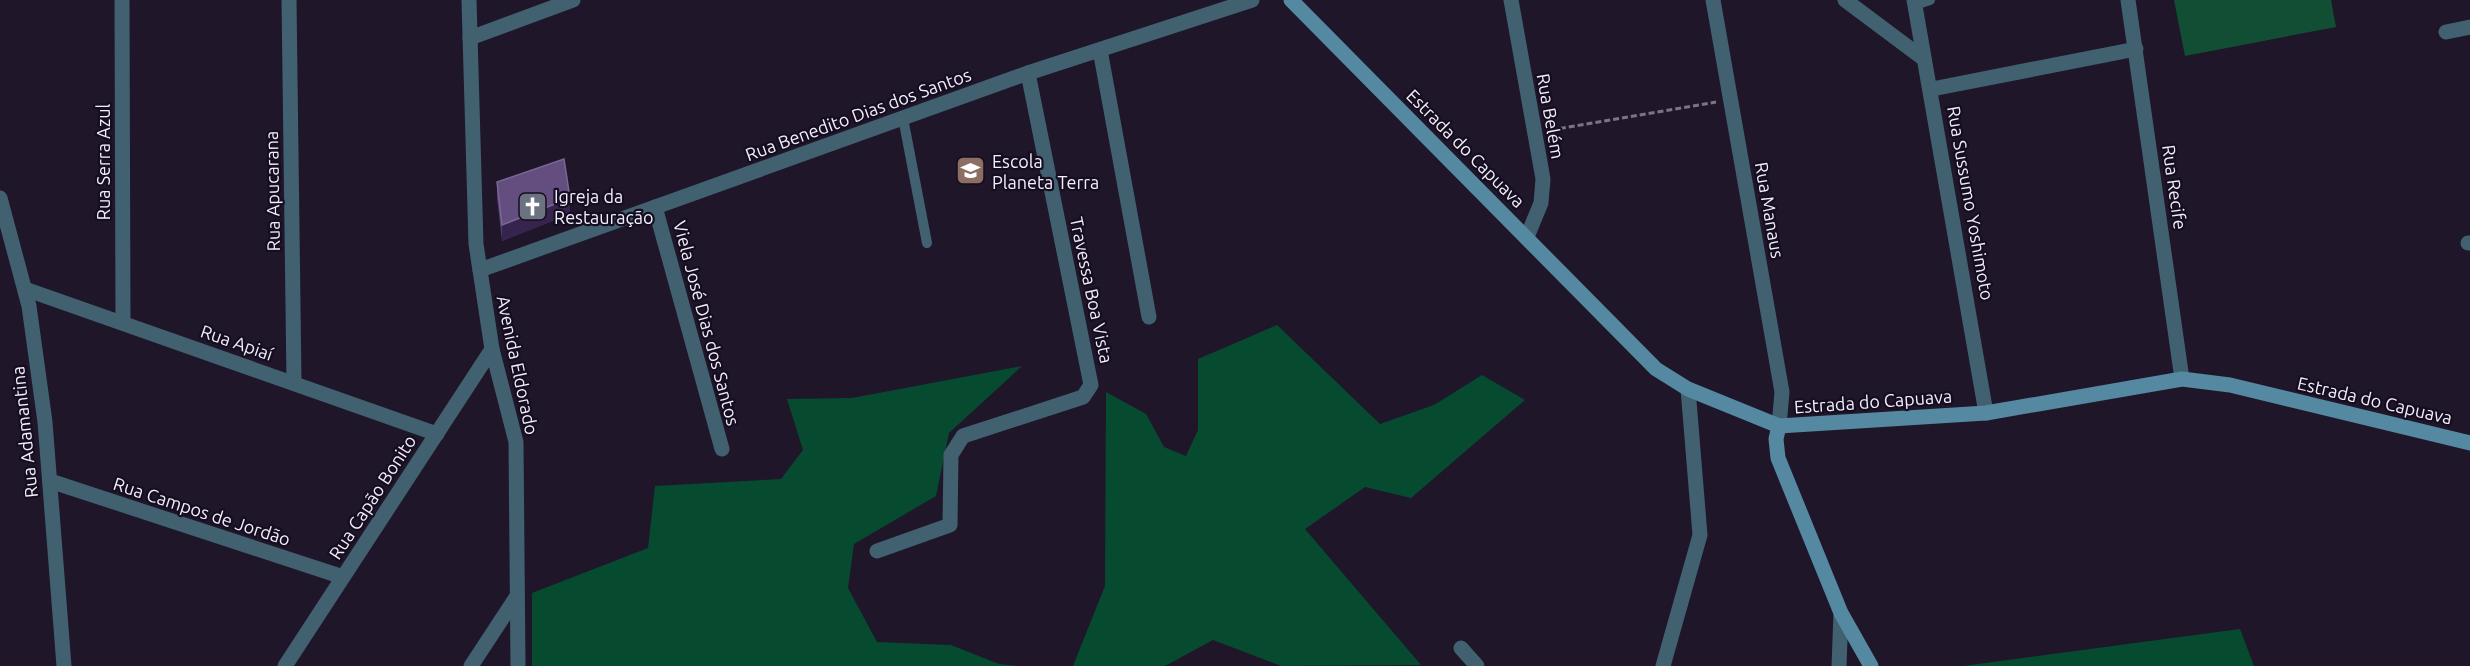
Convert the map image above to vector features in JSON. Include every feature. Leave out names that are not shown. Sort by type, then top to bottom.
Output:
[{"type":"street","name":"Rua Serra Azul","points":[[122,0],[123,323]]},
{"type":"street","name":"Rua Apucarana","points":[[290,0],[294,382]]},
{"type":"street","name":"Avenida Eldorado","points":[[469,0],[476,244],[492,349],[516,442],[518,666]]},
{"type":"street","points":[[470,38],[573,0]]},
{"type":"street","name":"Rua Benedito Dias dos Santos","points":[[480,270],[1028,74],[1252,0]]},
{"type":"street","name":"Estrada do Capuava","points":[[1291,0],[1649,362],[1688,389],[1779,426],[1986,413],[2182,379],[2230,385],[2470,443]]},
{"type":"street","name":"Rua Belém","points":[[1511,0],[1543,189],[1541,203],[1527,237]]},
{"type":"street","name":"Rua Manaus","points":[[1713,0],[1782,392],[1779,426]]},
{"type":"street","points":[[1845,0],[1924,59]]},
{"type":"street","name":"Rua Recife","points":[[2128,0],[2182,379]]},
{"type":"street","name":"Rua Sussumo Yoshimoto","points":[[1920,2],[1924,59],[1932,89],[1986,413]]},
{"type":"street","points":[[2446,32],[2470,27]]},
{"type":"street","points":[[1932,89],[2136,49]]},
{"type":"street","points":[[1100,50],[1149,317]]},
{"type":"street","name":"Travessa Boa Vista","points":[[877,551],[951,525],[951,455],[963,436],[1083,397],[1091,384],[1028,74]]},
{"type":"street","name":"Rua Adamantina","points":[[0,198],[25,289],[45,422],[64,666]]},
{"type":"street","name":"Viela José Dias dos Santos","points":[[655,207],[722,449]]},
{"type":"street","name":"Rua Apiaí","points":[[25,289],[436,434]]},
{"type":"street","name":"Rua Capão Bonito","points":[[285,666],[492,349]]},
{"type":"street","points":[[1663,666],[1700,535],[1688,389]]},
{"type":"street","points":[[1779,426],[1776,439],[1778,458],[1841,613],[1871,666]]},
{"type":"street","name":"Rua Campos de Jordão","points":[[50,481],[343,577]]},
{"type":"street","points":[[471,666],[518,595]]},
{"type":"street","points":[[1839,666],[1841,613]]},
{"type":"street","points":[[1461,648],[1477,666]]},
{"type":"lane","points":[[903,118],[927,243]]},
{"type":"path","points":[[1534,133],[1731,99]]},
{"type":"green space","points":[[2174,0],[2331,0],[2336,27],[2185,56]]},
{"type":"green space","points":[[1277,325],[1380,424],[1434,405],[1482,375],[1525,400],[1411,498],[1365,487],[1305,529],[1421,665],[1281,666],[1213,640],[1165,666],[1073,666],[1105,586],[1106,392],[1146,414],[1164,447],[1186,456],[1198,430],[1198,359]]},
{"type":"green space","points":[[1022,366],[949,433],[936,496],[854,544],[848,588],[877,642],[951,645],[999,664],[1019,666],[532,666],[532,593],[648,548],[655,486],[781,479],[803,450],[787,399],[852,398]]},
{"type":"green space","points":[[2240,629],[2254,666],[1963,666]]},
{"type":"building","points":[[564,159],[570,198],[502,225],[497,182]]},
{"type":"place","name":"Escola Planeta Terra","points":[[971,171]]},
{"type":"place","name":"Igreja da Restauração","points":[[533,206]]}]
